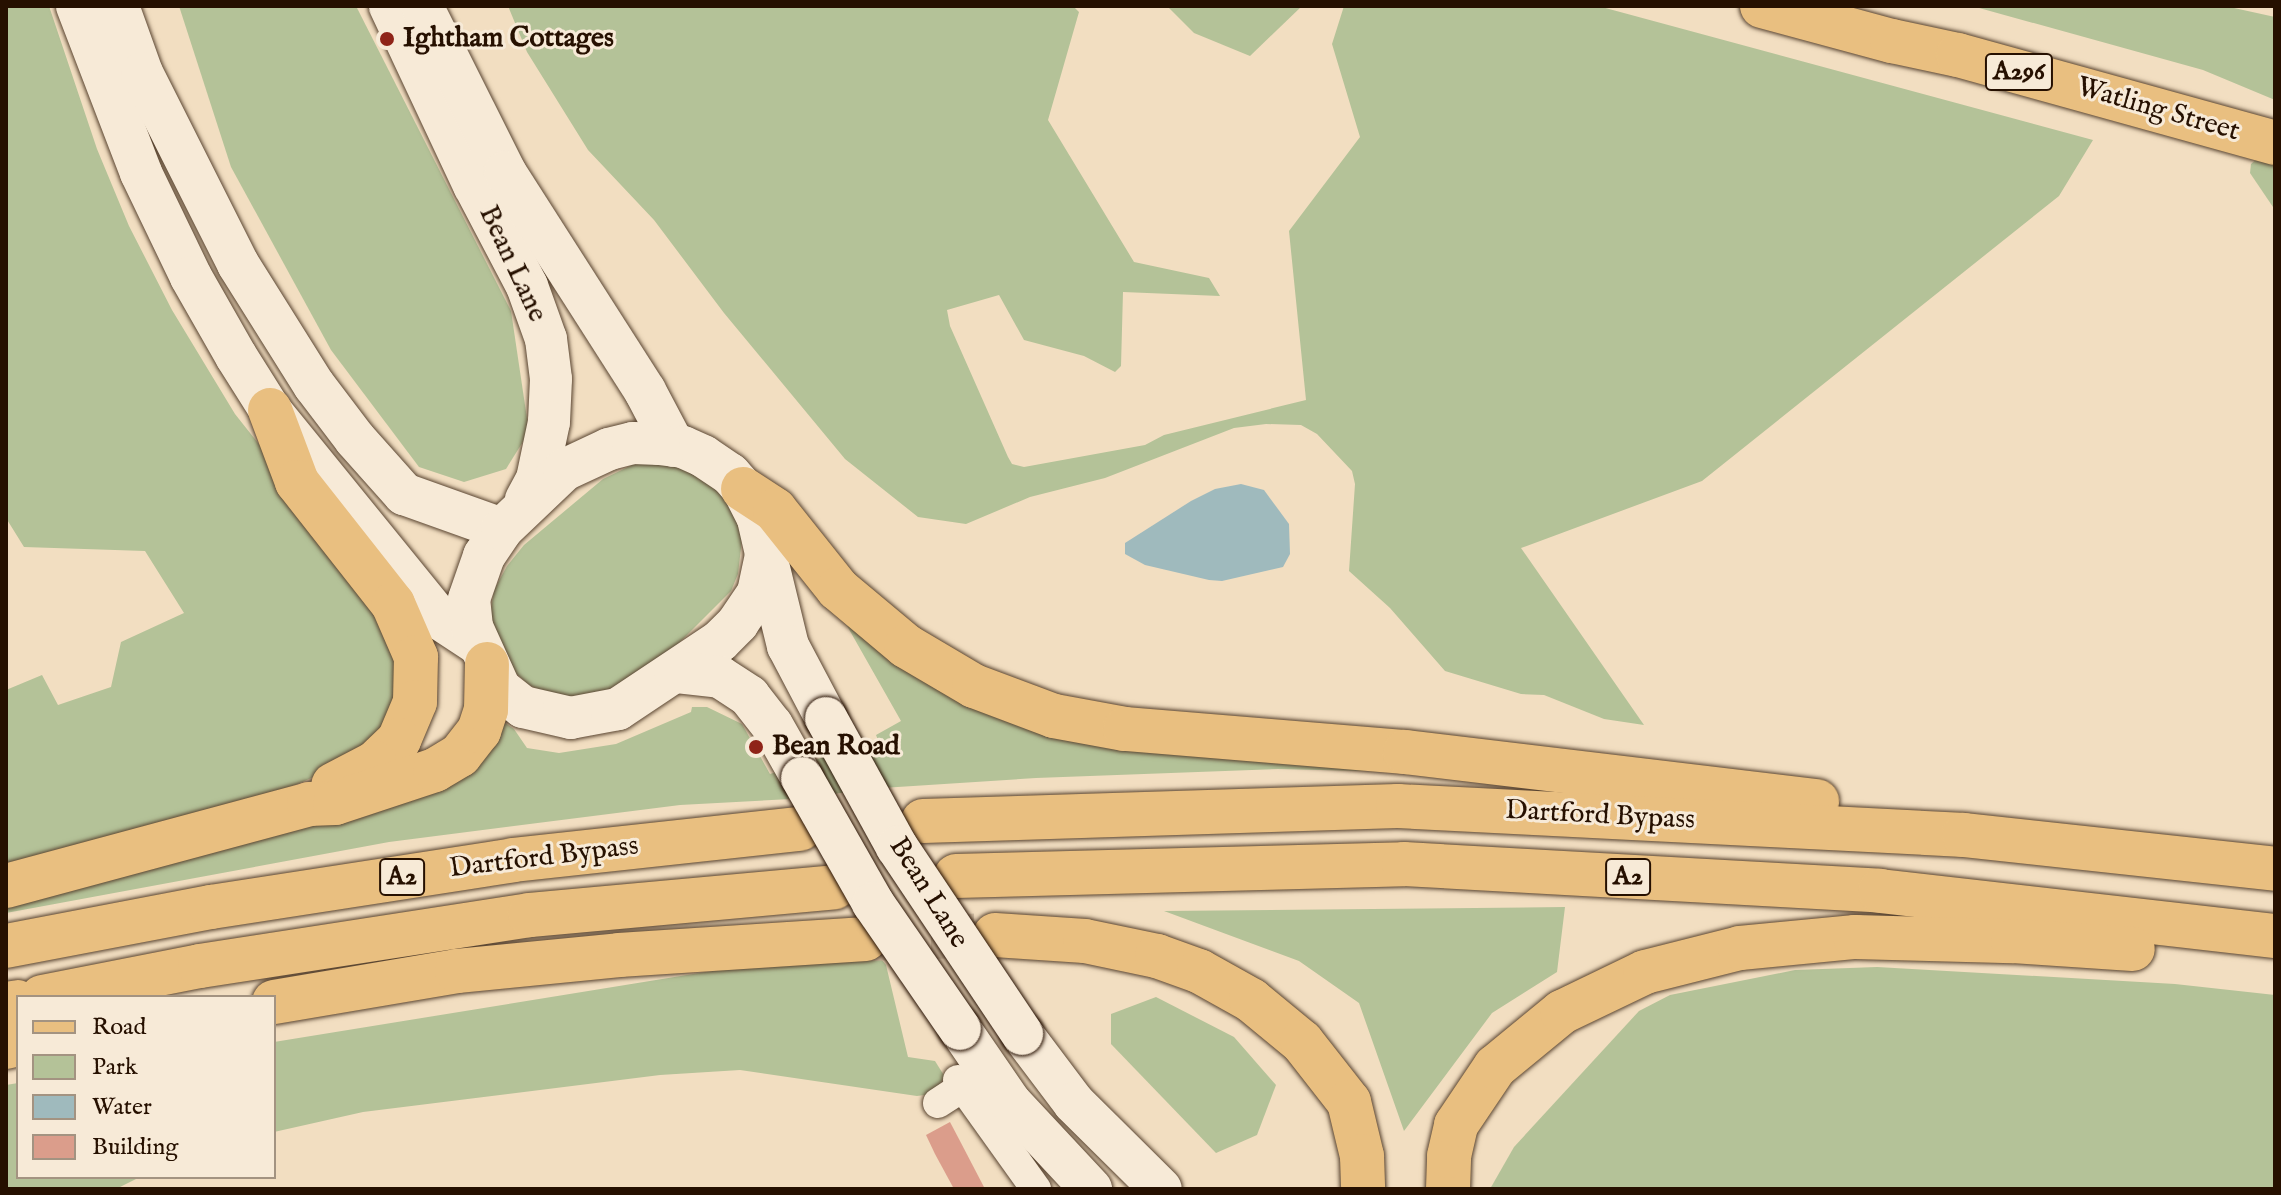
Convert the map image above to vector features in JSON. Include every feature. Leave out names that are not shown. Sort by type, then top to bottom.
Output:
[{"type":"main road","points":[[6,886],[309,804],[335,803],[408,781],[460,755],[475,738],[484,720],[482,654],[440,619],[270,410],[191,277],[147,186],[77,6]]},
{"type":"main road","points":[[118,6],[142,73],[238,264],[314,385],[355,439],[404,494],[502,529]]},
{"type":"main road","name":"Bean Lane","points":[[390,6],[474,185],[527,286],[546,339],[552,399],[539,471],[525,502],[502,529]]},
{"type":"main road","name":"Bean Lane","points":[[422,6],[505,172],[645,391],[674,446]]},
{"type":"main road","name":"Watling Street","points":[[1762,6],[1958,55],[2275,143]]},
{"type":"main road","points":[[270,410],[297,482],[393,604],[413,644],[418,672],[415,702],[395,745],[375,763],[330,786],[309,804]]},
{"type":"main road","points":[[743,489],[758,519],[766,555],[761,587],[738,623],[720,641],[618,709],[571,718],[540,713],[514,701],[500,689],[482,654],[469,615],[470,592],[484,556],[502,529],[548,482],[593,454],[633,443],[674,446],[718,464],[743,489],[775,510],[838,589],[906,646],[974,686],[1054,716],[1138,730],[1351,746],[1856,806],[1964,835]]},
{"type":"main road","name":"Bean Lane","points":[[766,555],[788,646],[913,872],[1022,1034],[1074,1103],[1161,1189]]},
{"type":"main road","name":"Bean Lane","points":[[675,672],[720,677],[749,696],[764,713],[873,903],[1010,1102],[1091,1189]]},
{"type":"main road","name":"Dartford Bypass","points":[[923,821],[1398,806],[1964,835],[2275,869]]},
{"type":"main road","name":"Dartford Bypass","points":[[6,946],[211,907],[513,860],[800,829]]},
{"type":"main road","name":"Dartford Bypass","points":[[956,876],[1404,864],[1880,891],[2275,936]]},
{"type":"main road","name":"Dartford Bypass","points":[[52,995],[200,966],[530,915],[835,887]]},
{"type":"main road","points":[[995,935],[1113,946],[1157,956],[1199,971],[1251,1000],[1302,1042],[1333,1087],[1349,1102],[1362,1156],[1363,1189]]},
{"type":"main road","points":[[1448,1189],[1449,1156],[1456,1125],[1478,1088],[1501,1061],[1538,1028],[1587,998],[1679,962],[1773,943],[1900,937],[2084,945],[2275,960]]},
{"type":"main road","points":[[276,1002],[457,971],[865,939]]},
{"type":"main road","points":[[1331,1189],[1342,1151],[1332,1101],[1333,1087]]},
{"type":"street","points":[[953,1090],[1036,1189]]},
{"type":"green space","points":[[6,6],[49,6],[97,149],[129,226],[172,310],[235,414],[285,477],[396,646],[393,715],[348,762],[277,793],[6,871],[6,690],[42,675],[58,705],[111,687],[121,642],[184,613],[145,551],[24,547],[6,518]]},
{"type":"green space","points":[[179,6],[356,6],[511,311],[529,432],[506,469],[464,482],[419,467],[331,350],[231,167]]},
{"type":"green space","points":[[508,6],[1073,6],[1079,12],[1048,120],[1134,262],[1209,278],[1220,296],[1123,292],[1121,366],[1115,372],[1084,356],[1024,340],[999,295],[947,310],[950,326],[1008,457],[1012,464],[1024,467],[1145,445],[1164,435],[1306,400],[1289,231],[1360,137],[1332,44],[1344,6],[1598,6],[2093,140],[2059,196],[1702,481],[1521,548],[1644,725],[1604,719],[1544,695],[1521,694],[1445,671],[1390,608],[1349,571],[1355,484],[1352,471],[1317,434],[1301,425],[1266,424],[1234,428],[1105,478],[1030,497],[966,524],[918,517],[845,459],[724,313],[654,220],[588,150],[527,52]]},
{"type":"green space","points":[[1167,6],[1302,6],[1250,56],[1194,33]]},
{"type":"green space","points":[[1972,6],[2225,6],[2275,17],[2275,100],[2203,70]]},
{"type":"green space","points":[[2257,159],[2275,160],[2275,210],[2250,173],[2251,164]]},
{"type":"green space","points":[[648,462],[680,465],[720,491],[738,522],[742,539],[738,574],[731,591],[676,646],[607,691],[581,698],[554,696],[529,685],[509,667],[490,617],[494,590],[507,566],[524,545],[603,479],[632,465]]},
{"type":"green space","points":[[846,624],[912,672],[1446,773],[1278,769],[1036,778],[882,788],[791,799],[680,805],[389,842],[6,913],[6,902],[505,723],[514,729],[527,748],[559,753],[616,744],[691,712],[692,707],[707,707],[742,724],[770,774],[878,740],[876,735],[901,721]]},
{"type":"green space","points":[[1565,907],[1557,972],[1492,1013],[1404,1131],[1359,1003],[1299,961],[1164,911]]},
{"type":"green space","points":[[878,955],[886,965],[908,1057],[935,1061],[945,1077],[932,1094],[917,1096],[740,1070],[660,1075],[363,1112],[276,1132],[276,1042],[767,962]]},
{"type":"green space","points":[[1877,967],[2175,984],[2275,995],[2275,1189],[1490,1189],[1514,1147],[1639,1011],[1670,995],[1795,970]]},
{"type":"green space","points":[[1156,997],[1234,1037],[1276,1085],[1257,1135],[1216,1153],[1111,1044],[1111,1014]]},
{"type":"green space","points":[[16,1083],[16,1179],[136,1179],[116,1189],[6,1189],[6,1085]]},
{"type":"water","points":[[1241,484],[1264,490],[1289,524],[1290,554],[1283,567],[1222,581],[1209,580],[1145,565],[1125,554],[1125,543],[1191,501],[1215,489]]},
{"type":"building","points":[[950,1122],[985,1189],[954,1189],[935,1154],[926,1135]]},
{"type":"tunnel","points":[[865,939],[993,935]]},
{"type":"place","name":"Ightham Cottages","points":[[387,39]]},
{"type":"place","name":"Bean Road","points":[[756,747]]}]
